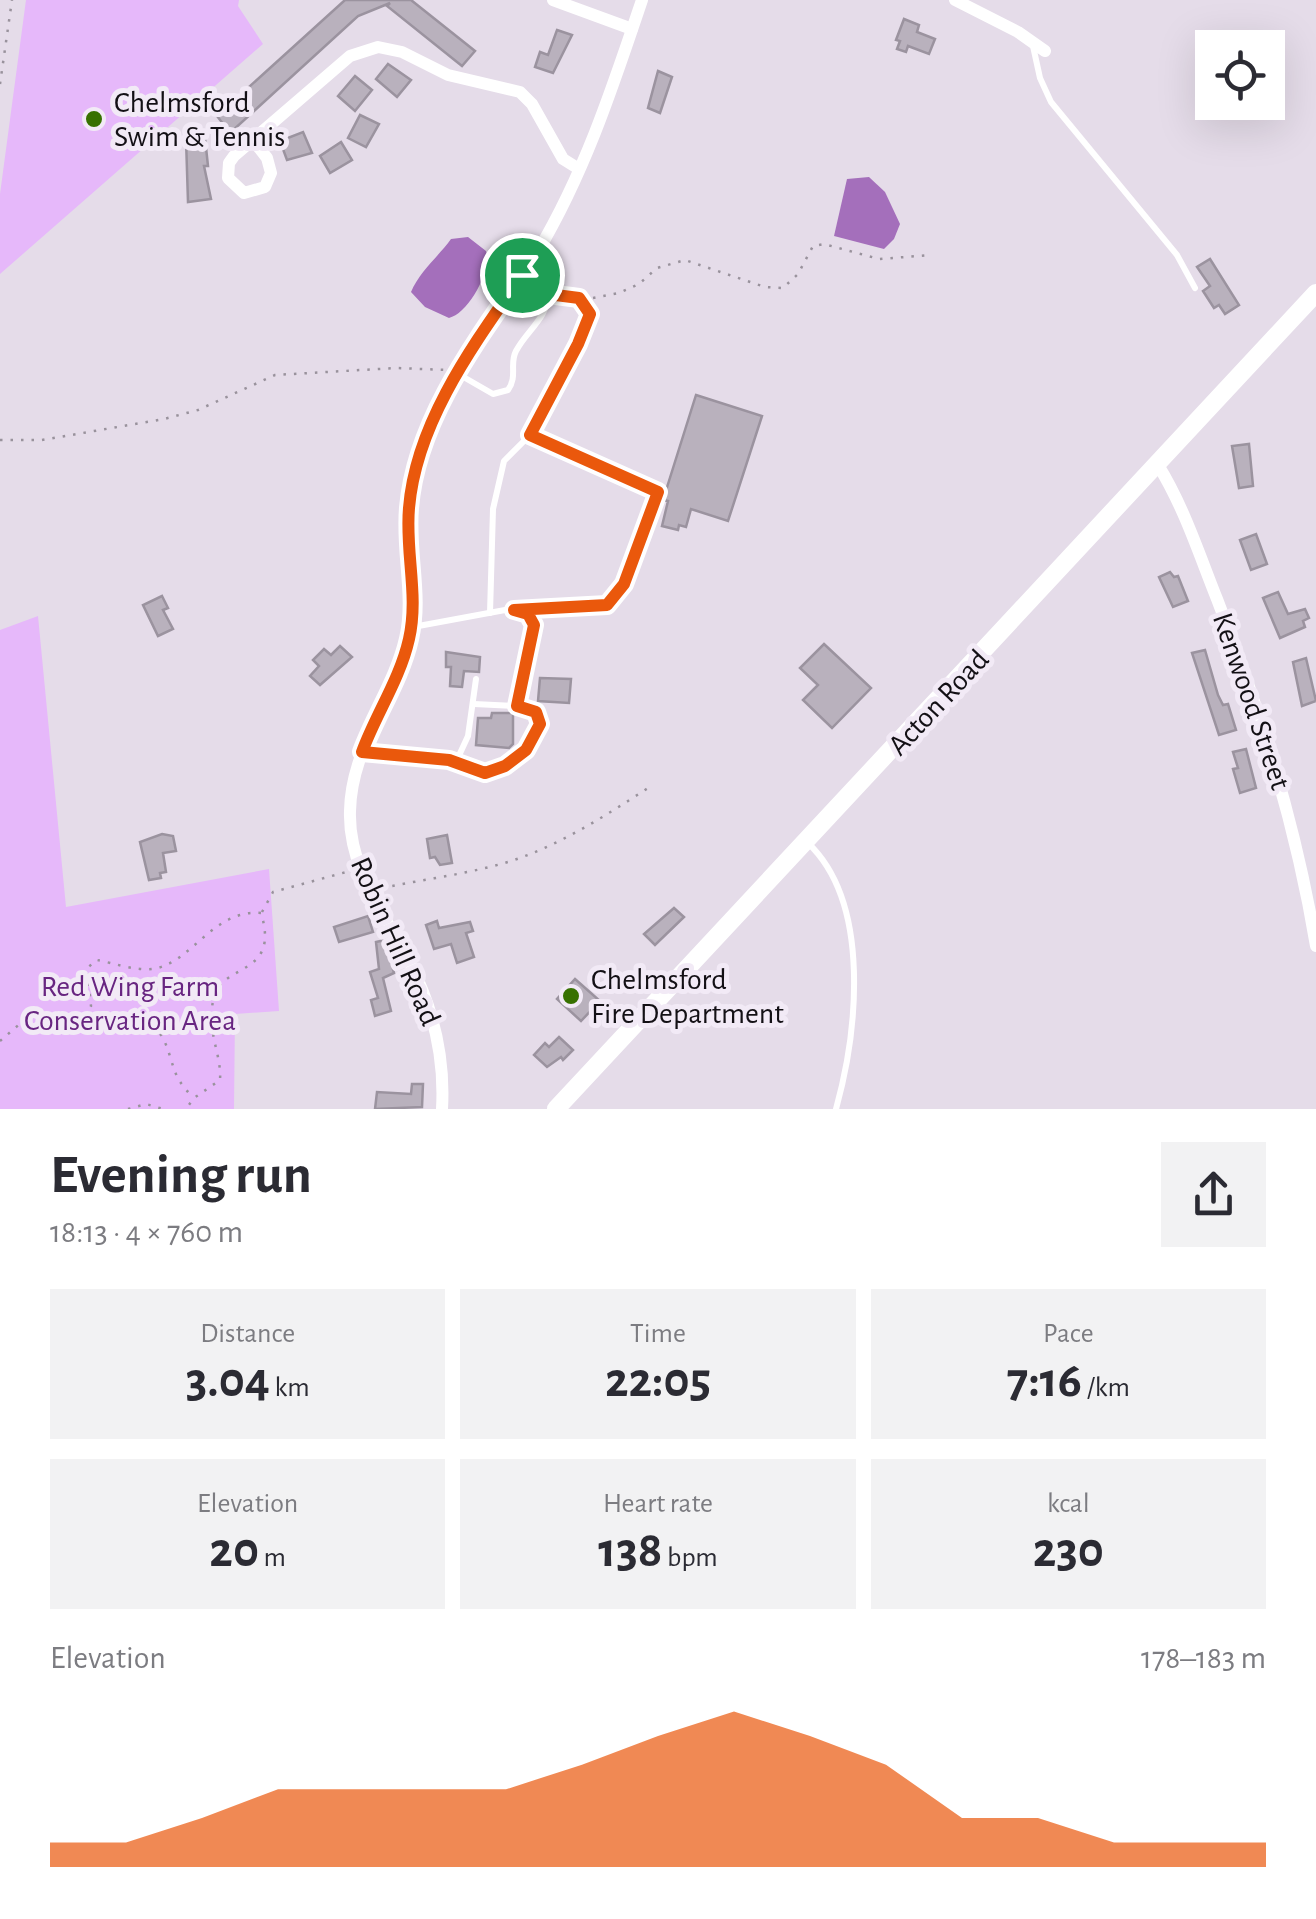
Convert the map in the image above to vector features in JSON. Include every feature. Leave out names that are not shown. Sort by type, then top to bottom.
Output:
[{"type":"main road","name":"Acton Road","points":[[556,1109],[1316,293]]},
{"type":"street","points":[[553,0],[632,28]]},
{"type":"street","name":"Robin Hill Road","points":[[442,1109],[442,1072],[432,1015],[414,970],[360,868],[351,837],[350,808],[362,752],[397,676],[412,627],[408,530],[413,480],[422,450],[458,374],[522,275],[579,169],[609,100],[642,0]]},
{"type":"street","points":[[955,0],[1045,51]]},
{"type":"street","points":[[253,140],[350,56],[378,46],[402,52],[448,75],[520,92],[532,104],[563,159],[579,169]]},
{"type":"street","name":"Kenwood Street","points":[[1158,465],[1187,522],[1284,790],[1316,946]]},
{"type":"lane","points":[[1031,40],[1040,78],[1051,102],[1177,254],[1195,288]]},
{"type":"lane","points":[[490,613],[494,509],[504,462],[530,435],[590,314],[582,300],[568,294],[548,294],[522,275]]},
{"type":"lane","points":[[458,374],[493,394],[508,390],[515,380],[516,352],[543,314],[548,294]]},
{"type":"lane","points":[[412,627],[514,610],[607,605],[624,584],[658,492],[530,435]]},
{"type":"lane","points":[[514,610],[528,614],[534,625],[517,706]]},
{"type":"lane","points":[[456,762],[465,746],[476,678]]},
{"type":"lane","points":[[362,752],[456,762],[485,773],[505,766],[526,750],[538,731],[539,718],[531,710],[474,704]]},
{"type":"lane","points":[[806,842],[820,858],[842,902],[853,957],[852,1014],[836,1109]]},
{"type":"path","points":[[0,84],[12,0]]},
{"type":"path","points":[[582,300],[619,293],[673,261],[685,260],[765,287],[784,288],[798,274],[813,246],[824,244],[879,259],[932,255]]},
{"type":"path","points":[[0,440],[42,440],[164,420],[198,410],[275,375],[396,368],[448,370],[458,374]]},
{"type":"path","points":[[371,892],[528,854],[602,818],[648,788]]},
{"type":"path","points":[[186,1109],[194,1098],[220,1080],[211,1026],[216,992],[220,984],[255,961],[263,947],[267,938],[261,913],[273,892],[360,868]]},
{"type":"path","points":[[88,1014],[91,1006],[87,968],[91,963],[97,960],[152,969],[238,915],[261,913]]},
{"type":"path","points":[[0,1042],[29,1016],[104,1014],[156,1029],[164,1038],[169,1064],[179,1084],[194,1098]]},
{"type":"path","points":[[128,1109],[146,1104],[163,1109]]},
{"type":"green space","name":"Chelmsford Swim & Tennis","points":[[26,0],[239,0],[238,6],[263,44],[0,274],[0,194]]},
{"type":"green space","name":"Red Wing Farm Conservation Area","points":[[38,616],[66,907],[269,869],[279,1011],[235,1014],[234,1109],[0,1109],[0,630]]},
{"type":"shaded area","points":[[869,177],[885,192],[900,224],[894,239],[884,249],[834,236],[847,179]]},
{"type":"shaded area","points":[[468,237],[486,251],[485,269],[471,300],[449,318],[425,307],[411,292],[451,239]]},
{"type":"building","points":[[345,0],[411,0],[475,51],[462,66],[387,6],[390,3],[358,16],[230,133],[217,116]]},
{"type":"building","points":[[904,19],[919,25],[917,32],[935,39],[929,54],[908,46],[906,52],[897,49],[900,41],[896,40]]},
{"type":"building","points":[[557,30],[572,35],[553,73],[535,67],[540,52],[548,55]]},
{"type":"building","points":[[388,64],[411,80],[397,97],[376,79]]},
{"type":"building","points":[[658,71],[672,77],[660,113],[648,108]]},
{"type":"building","points":[[355,76],[372,90],[355,111],[338,96]]},
{"type":"building","points":[[360,115],[379,124],[366,147],[348,138]]},
{"type":"building","points":[[303,132],[312,153],[287,160],[280,141]]},
{"type":"building","points":[[205,138],[208,166],[204,166],[211,199],[188,202],[186,139]]},
{"type":"building","points":[[341,142],[352,160],[330,173],[320,156]]},
{"type":"building","points":[[1210,259],[1239,305],[1225,314],[1219,305],[1214,308],[1203,291],[1210,286],[1197,267]]},
{"type":"building","points":[[696,395],[762,416],[728,521],[691,509],[686,527],[679,525],[678,530],[662,526],[668,501],[663,500]]},
{"type":"building","points":[[1249,444],[1253,486],[1239,488],[1232,446]]},
{"type":"building","points":[[1256,534],[1267,564],[1251,570],[1240,540]]},
{"type":"building","points":[[1170,572],[1178,576],[1188,601],[1173,607],[1159,577]]},
{"type":"building","points":[[1278,592],[1288,614],[1305,609],[1309,618],[1303,621],[1305,627],[1280,638],[1263,598]]},
{"type":"building","points":[[162,596],[168,608],[163,610],[173,629],[158,636],[143,605]]},
{"type":"building","points":[[824,644],[871,688],[832,728],[803,700],[818,685],[800,668]]},
{"type":"building","points":[[340,646],[352,657],[320,685],[310,676],[319,666],[313,660],[324,649],[331,655]]},
{"type":"building","points":[[1205,650],[1218,695],[1223,705],[1228,704],[1236,730],[1219,735],[1192,653]]},
{"type":"building","points":[[446,652],[480,657],[479,672],[464,671],[462,687],[450,686],[451,667],[446,667]]},
{"type":"building","points":[[1306,658],[1316,701],[1302,706],[1293,662]]},
{"type":"building","points":[[540,678],[571,679],[569,703],[538,701]]},
{"type":"building","points":[[492,713],[513,713],[513,744],[509,748],[476,745],[478,718],[491,718]]},
{"type":"building","points":[[1246,749],[1256,788],[1240,793],[1233,752]]},
{"type":"building","points":[[162,834],[173,836],[176,851],[163,853],[166,872],[160,873],[161,878],[149,880],[140,842]]},
{"type":"building","points":[[447,835],[452,863],[440,865],[435,857],[430,858],[427,839]]},
{"type":"building","points":[[674,908],[684,917],[655,945],[644,934]]},
{"type":"building","points":[[368,916],[373,932],[339,942],[334,927]]},
{"type":"building","points":[[437,921],[439,928],[470,922],[473,931],[466,933],[474,957],[457,963],[451,944],[434,949],[426,925]]},
{"type":"building","points":[[385,940],[394,973],[383,978],[391,1011],[375,1016],[371,1000],[378,998],[370,972],[379,969],[376,942]]},
{"type":"building","points":[[575,979],[600,1001],[581,1021],[557,999]]},
{"type":"building","points":[[559,1037],[573,1050],[547,1067],[534,1055],[545,1043],[549,1047]]},
{"type":"building","points":[[412,1084],[423,1084],[422,1107],[375,1109],[377,1092],[411,1094]]},
{"type":"place","name":"Chelmsford Swim & Tennis","points":[[94,119]]},
{"type":"place","name":"Chelmsford Fire Department","points":[[571,996]]},
{"type":"route","points":[[522,275],[548,294],[579,298],[590,314],[530,435],[658,492],[624,584],[607,605],[514,610],[528,614],[534,625],[517,706],[536,712],[540,724],[526,750],[505,766],[485,773],[449,760],[388,758],[362,752],[397,676],[412,627],[408,513],[422,450],[472,348],[522,275]]}]
